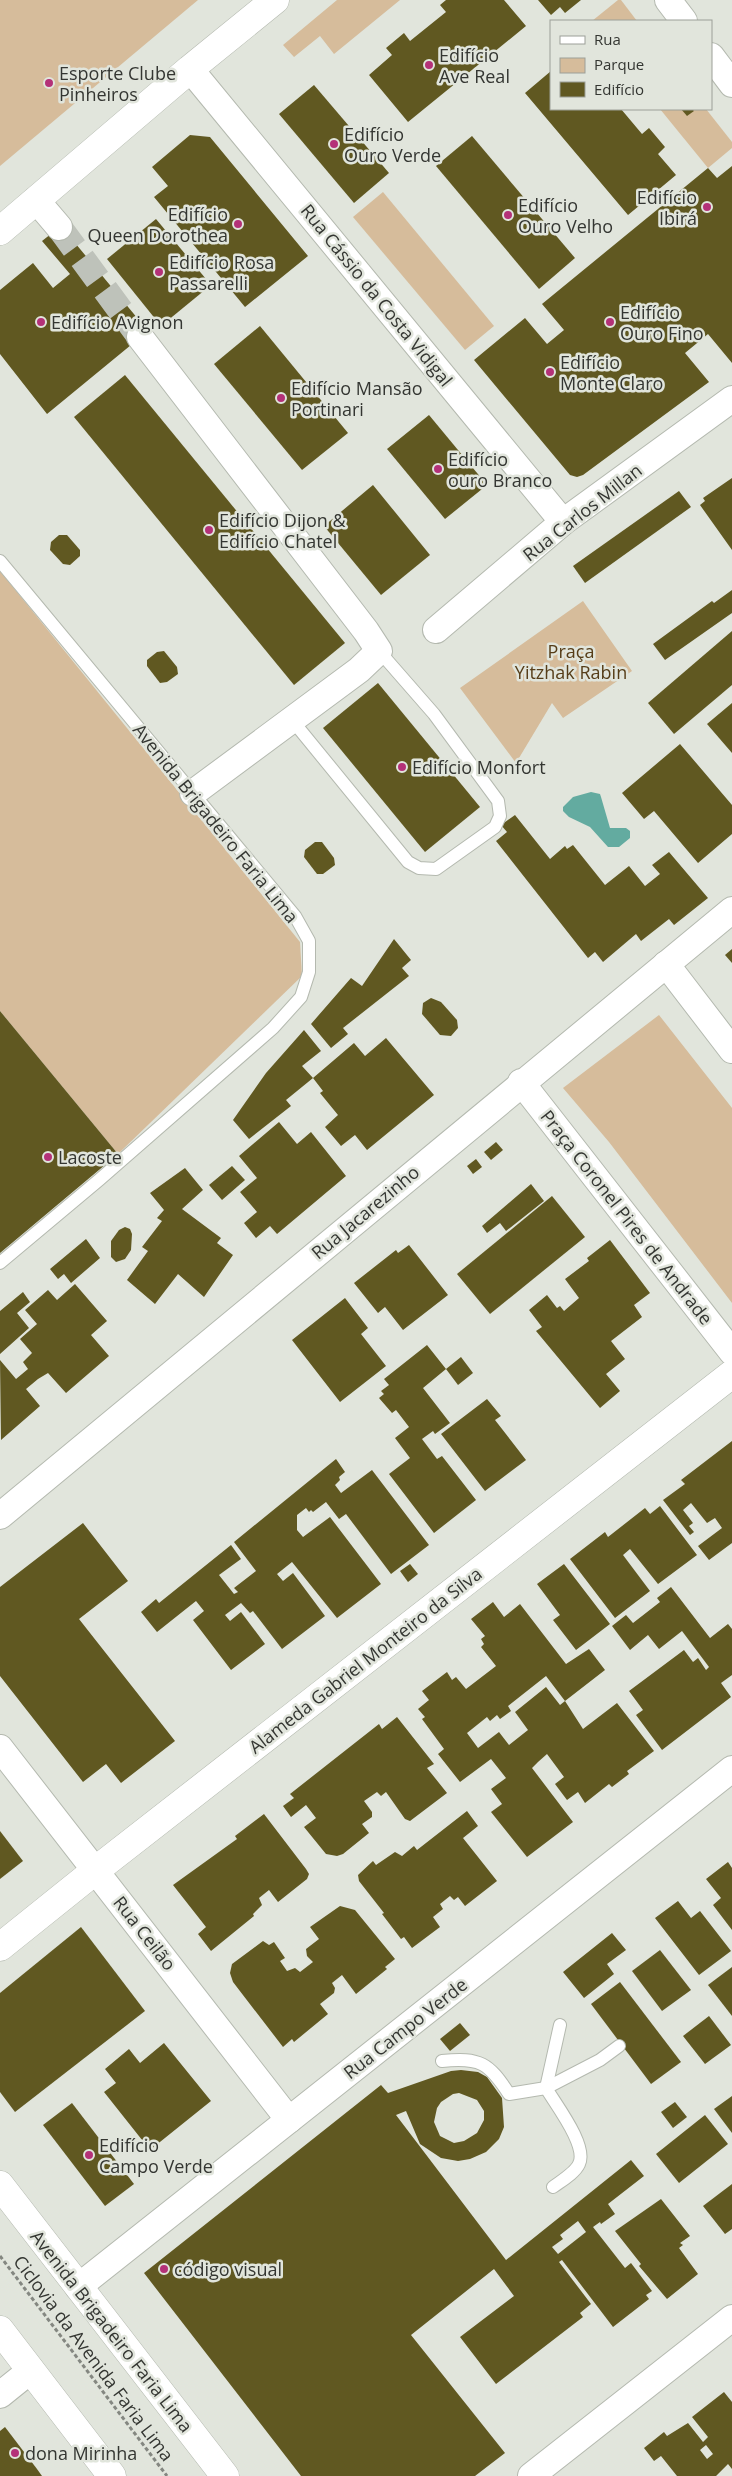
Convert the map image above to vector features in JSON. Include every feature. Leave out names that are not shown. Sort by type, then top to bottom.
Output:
[{"type":"main road","points":[[0,231],[190,68],[275,0]]},
{"type":"main road","name":"Alameda Gabriel Monteiro da Silva","points":[[0,1947],[732,1374]]},
{"type":"main road","name":"Avenida Brigadeiro Faria Lima","points":[[0,2185],[225,2476]]},
{"type":"main road","points":[[0,2212],[12,2227],[36,2233]]},
{"type":"main road","points":[[0,2330],[112,2476]]},
{"type":"street","points":[[668,0],[683,20]]},
{"type":"street","points":[[712,57],[732,84]]},
{"type":"street","name":"Rua Cássio da Costa Vidigal","points":[[190,68],[563,522]]},
{"type":"street","points":[[36,200],[59,228]]},
{"type":"street","points":[[140,337],[366,631],[379,651],[358,670],[193,793]]},
{"type":"street","name":"Rua Carlos Millan","points":[[436,630],[563,522],[732,399]]},
{"type":"street","name":"Rua Jacarezinho","points":[[0,1516],[521,1082],[732,910]]},
{"type":"street","points":[[666,964],[732,1050]]},
{"type":"street","name":"Praça Coronel Pires de Andrade","points":[[521,1082],[732,1352]]},
{"type":"street","name":"Rua Ceilão","points":[[0,1748],[289,2120]]},
{"type":"street","name":"Rua Campo Verde","points":[[78,2287],[732,1768]]},
{"type":"street","points":[[531,2476],[732,2318]]},
{"type":"street","points":[[0,2395],[31,2370]]},
{"type":"lane","name":"Avenida Brigadeiro Faria Lima","points":[[0,561],[295,916],[309,941],[309,972],[301,997],[273,1028],[99,1180],[0,1263]]},
{"type":"lane","points":[[292,720],[408,862],[419,868],[436,869],[495,827],[500,816],[498,801],[434,714],[379,651]]},
{"type":"lane","points":[[553,2188],[578,2166],[582,2154],[579,2144],[546,2088],[560,2025]]},
{"type":"lane","points":[[442,2061],[463,2059],[479,2061],[496,2074],[509,2094],[546,2088],[600,2060],[619,2046]]},
{"type":"path","name":"Ciclovia da Avenida Faria Lima","points":[[0,2256],[167,2476]]},
{"type":"green space","name":"Esporte Clube Pinheiros","points":[[0,0],[198,0],[0,166]]},
{"type":"green space","points":[[337,0],[400,0],[334,54],[320,36],[294,57],[283,45]]},
{"type":"green space","points":[[618,0],[621,0],[636,20],[593,20]]},
{"type":"green space","points":[[661,110],[707,110],[732,142],[732,148],[708,168]]},
{"type":"green space","points":[[383,192],[494,326],[465,350],[353,217]]},
{"type":"green space","points":[[0,571],[300,942],[302,976],[118,1154],[0,1011]]},
{"type":"green space","name":"Praça Yitzhak Rabin","points":[[583,601],[632,671],[563,718],[552,703],[516,763],[460,688]]},
{"type":"green space","points":[[659,1015],[732,1108],[732,1303],[609,1142],[563,1088]]},
{"type":"water","points":[[591,792],[600,794],[610,828],[626,828],[630,831],[630,838],[619,847],[608,847],[590,827],[569,817],[563,811],[563,807],[573,797]]},
{"type":"building","name":"Edifício Ave Real","points":[[446,0],[504,0],[526,26],[408,122],[369,75],[392,55],[386,48],[404,33],[410,41],[446,12],[440,5]]},
{"type":"building","points":[[538,0],[581,0],[565,13],[560,7],[551,15]]},
{"type":"building","points":[[550,72],[550,110],[622,110],[642,134],[649,128],[665,147],[658,154],[676,175],[628,215],[525,93]]},
{"type":"building","name":"Edifício Ouro Verde","points":[[314,85],[389,173],[354,203],[279,114]]},
{"type":"building","points":[[682,110],[694,111],[687,116]]},
{"type":"building","points":[[190,135],[210,137],[308,256],[245,307],[154,197],[168,186],[152,167]]},
{"type":"building","name":"Edifício Ouro Velho","points":[[472,136],[575,258],[539,289],[436,166]]},
{"type":"building","points":[[732,166],[732,363],[708,334],[685,353],[709,382],[583,475],[577,477],[570,475],[474,360],[525,318],[547,344],[564,330],[542,304],[708,168],[717,178]]},
{"type":"building","name":"Edifício Rosa Passarelli","points":[[156,219],[211,285],[161,326],[107,259]]},
{"type":"building","name":"Edifício Avignon","points":[[61,226],[148,331],[47,414],[0,354],[0,290],[33,263],[53,288],[70,274],[42,241]]},
{"type":"building","name":"Edifício Mansão Portinari","points":[[260,326],[348,433],[302,470],[214,364]]},
{"type":"building","name":"Edifício Dijon & Edifício Chatel","points":[[125,375],[345,643],[294,685],[74,417]]},
{"type":"building","name":"Edifício ouro Branco","points":[[429,415],[487,485],[445,519],[387,449]]},
{"type":"building","points":[[732,478],[732,550],[700,505],[705,501],[703,498]]},
{"type":"building","points":[[373,485],[430,555],[381,595],[324,526]]},
{"type":"building","points":[[679,491],[691,507],[585,583],[573,566]]},
{"type":"building","points":[[59,535],[67,535],[80,550],[80,556],[70,565],[63,564],[50,550],[51,542]]},
{"type":"building","points":[[732,590],[732,613],[665,660],[653,644],[712,601],[714,603]]},
{"type":"building","points":[[732,631],[732,685],[674,734],[648,703]]},
{"type":"building","points":[[164,651],[177,667],[178,674],[167,682],[160,683],[147,666],[147,660],[157,652]]},
{"type":"building","name":"Edifício Monfort","points":[[378,683],[480,807],[425,852],[323,728]]},
{"type":"building","points":[[732,703],[732,753],[707,724]]},
{"type":"building","points":[[680,744],[732,805],[732,834],[698,863],[654,811],[644,819],[622,793]]},
{"type":"building","points":[[515,815],[550,859],[565,846],[567,849],[573,845],[605,885],[629,866],[645,886],[660,874],[652,865],[669,852],[708,898],[674,925],[669,919],[641,941],[636,934],[603,962],[595,952],[588,958],[496,841],[507,832],[501,825]]},
{"type":"building","points":[[315,842],[322,842],[334,858],[335,865],[323,874],[317,874],[304,857],[305,850]]},
{"type":"building","points":[[394,939],[411,960],[402,968],[409,976],[343,1028],[348,1034],[331,1048],[311,1024],[351,978],[362,986]]},
{"type":"building","points":[[732,949],[732,963],[725,955]]},
{"type":"building","points":[[431,998],[441,1002],[457,1020],[458,1028],[451,1036],[440,1035],[422,1014],[423,1003]]},
{"type":"building","points":[[0,1011],[118,1154],[0,1253]]},
{"type":"building","points":[[304,1030],[321,1051],[302,1066],[313,1078],[286,1100],[291,1106],[249,1139],[233,1120],[266,1073]]},
{"type":"building","points":[[386,1038],[434,1095],[367,1150],[355,1135],[341,1146],[325,1127],[338,1115],[320,1093],[323,1091],[313,1078],[354,1043],[365,1056]]},
{"type":"building","points":[[279,1122],[297,1144],[311,1132],[346,1176],[277,1234],[270,1226],[256,1238],[244,1223],[257,1212],[240,1192],[257,1178],[239,1156]]},
{"type":"building","points":[[496,1142],[503,1150],[491,1160],[484,1152]]},
{"type":"building","points":[[476,1159],[482,1167],[473,1174],[467,1166]]},
{"type":"building","points":[[232,1166],[245,1180],[222,1200],[209,1185]]},
{"type":"building","points":[[185,1168],[203,1190],[182,1209],[221,1238],[217,1243],[233,1255],[204,1297],[178,1274],[155,1304],[127,1280],[148,1251],[142,1247],[162,1221],[157,1218],[164,1210],[150,1193]]},
{"type":"building","points":[[531,1184],[544,1201],[506,1231],[500,1223],[487,1233],[482,1226]]},
{"type":"building","points":[[552,1196],[585,1237],[490,1314],[457,1274]]},
{"type":"building","points":[[125,1227],[130,1229],[132,1234],[131,1250],[125,1259],[116,1262],[111,1257],[111,1241],[119,1230]]},
{"type":"building","points":[[86,1239],[100,1258],[71,1283],[64,1274],[58,1279],[50,1269]]},
{"type":"building","points":[[610,1240],[650,1293],[634,1305],[642,1317],[611,1341],[625,1359],[606,1374],[620,1391],[600,1408],[536,1331],[542,1327],[529,1310],[547,1295],[557,1308],[560,1306],[564,1311],[579,1298],[565,1279],[589,1261],[587,1258]]},
{"type":"building","points":[[409,1245],[448,1295],[403,1330],[385,1307],[378,1313],[354,1283],[396,1250],[398,1253]]},
{"type":"building","points":[[75,1284],[107,1321],[91,1335],[109,1356],[66,1393],[48,1373],[38,1379],[26,1389],[40,1406],[1,1440],[0,1360],[16,1379],[28,1369],[23,1362],[32,1353],[20,1339],[37,1324],[25,1310],[48,1290],[57,1300]]},
{"type":"building","points":[[23,1292],[30,1302],[17,1313],[29,1328],[0,1354],[0,1311]]},
{"type":"building","points":[[345,1298],[368,1328],[361,1334],[386,1366],[340,1402],[292,1340]]},
{"type":"building","points":[[427,1345],[446,1369],[423,1388],[450,1423],[435,1434],[433,1431],[422,1439],[437,1459],[442,1456],[476,1500],[434,1533],[389,1474],[410,1458],[395,1438],[409,1427],[396,1410],[392,1413],[379,1398],[384,1394],[381,1391],[389,1385],[384,1379]]},
{"type":"building","points":[[461,1357],[473,1373],[458,1385],[446,1369]]},
{"type":"building","points":[[487,1399],[501,1416],[495,1420],[526,1460],[485,1491],[441,1434]]},
{"type":"building","points":[[732,1441],[732,1543],[709,1560],[698,1546],[722,1528],[715,1518],[707,1523],[691,1503],[683,1510],[693,1523],[689,1526],[694,1532],[690,1535],[663,1500],[685,1484],[681,1480]]},
{"type":"building","points":[[336,1459],[345,1472],[339,1477],[340,1480],[335,1485],[341,1493],[372,1470],[429,1545],[391,1574],[346,1514],[339,1519],[326,1502],[313,1512],[311,1510],[309,1512],[306,1508],[297,1515],[297,1530],[303,1537],[330,1517],[381,1584],[337,1618],[292,1562],[277,1574],[283,1581],[293,1573],[325,1616],[282,1649],[253,1611],[250,1613],[241,1603],[225,1615],[230,1621],[241,1612],[265,1644],[231,1670],[193,1620],[204,1611],[196,1601],[157,1632],[141,1612],[156,1599],[159,1603],[231,1545],[241,1559],[219,1575],[234,1594],[238,1592],[234,1588],[256,1571],[234,1542]]},
{"type":"building","points":[[660,1506],[697,1555],[658,1584],[630,1549],[623,1555],[650,1591],[615,1618],[570,1559],[605,1532],[608,1537],[645,1508],[650,1514]]},
{"type":"building","points":[[83,1523],[128,1581],[79,1619],[175,1741],[121,1783],[106,1764],[83,1782],[0,1676],[0,1587]]},
{"type":"building","points":[[410,1564],[418,1574],[408,1582],[400,1571]]},
{"type":"building","points":[[564,1564],[610,1624],[576,1650],[553,1620],[560,1615],[537,1584]]},
{"type":"building","points":[[671,1587],[710,1638],[728,1624],[732,1629],[732,1675],[721,1683],[731,1697],[662,1750],[636,1715],[643,1710],[629,1691],[684,1650],[693,1662],[698,1658],[706,1670],[709,1667],[682,1631],[659,1649],[648,1635],[630,1650],[612,1626],[626,1615],[633,1623],[660,1602],[657,1598]]},
{"type":"building","points":[[493,1602],[504,1617],[520,1604],[566,1664],[589,1649],[605,1670],[565,1701],[583,1729],[617,1703],[654,1751],[627,1771],[629,1774],[612,1787],[609,1784],[585,1803],[578,1792],[567,1800],[555,1784],[564,1777],[547,1754],[532,1768],[573,1822],[527,1857],[491,1812],[502,1804],[491,1789],[506,1778],[491,1759],[460,1782],[438,1754],[444,1749],[422,1719],[425,1717],[418,1709],[429,1700],[422,1691],[447,1672],[452,1680],[456,1677],[466,1689],[496,1666],[481,1647],[484,1644],[481,1639],[485,1636],[471,1619]],"holes":[[[546,1676],[565,1701],[560,1705],[546,1687],[515,1712],[528,1730],[509,1745],[499,1732],[478,1748],[467,1733],[487,1717],[490,1721],[497,1715],[500,1719],[511,1711],[508,1706]]]},
{"type":"building","points":[[397,1717],[434,1764],[427,1768],[447,1793],[410,1821],[405,1819],[386,1792],[381,1796],[377,1792],[364,1801],[372,1812],[372,1817],[362,1824],[369,1833],[343,1854],[337,1856],[326,1854],[304,1827],[316,1818],[306,1805],[291,1817],[283,1806],[294,1798],[290,1794],[379,1724],[382,1729]]},
{"type":"building","points":[[467,1811],[478,1826],[463,1838],[497,1881],[465,1906],[458,1897],[454,1900],[450,1896],[440,1904],[443,1909],[433,1917],[440,1927],[412,1948],[404,1937],[401,1939],[382,1914],[384,1913],[359,1881],[358,1875],[373,1861],[376,1865],[395,1852],[402,1856],[414,1846],[417,1850]]},
{"type":"building","points":[[264,1814],[309,1874],[307,1879],[278,1902],[269,1890],[259,1898],[262,1905],[253,1914],[254,1916],[211,1951],[198,1934],[206,1927],[173,1885],[237,1839],[235,1836]]},
{"type":"building","points":[[0,1831],[23,1861],[0,1879]]},
{"type":"building","points":[[728,1862],[732,1868],[732,1930],[713,1905],[721,1898],[706,1879]]},
{"type":"building","points":[[678,1901],[691,1918],[700,1911],[731,1951],[699,1975],[655,1918]]},
{"type":"building","points":[[340,1906],[355,1910],[395,1959],[385,1967],[387,1969],[356,1994],[342,1975],[332,1983],[335,1988],[334,1993],[320,2004],[328,2014],[294,2042],[292,2039],[283,2047],[233,1982],[230,1973],[232,1964],[263,1941],[269,1945],[274,1942],[285,1958],[280,1961],[287,1971],[295,1968],[300,1972],[313,1962],[307,1956],[306,1949],[319,1939],[310,1927]]},
{"type":"building","points":[[81,1927],[145,2011],[15,2112],[0,2092],[0,1993]]},
{"type":"building","points":[[612,1933],[626,1950],[607,1964],[614,1974],[584,1998],[563,1972]]},
{"type":"building","points":[[660,1950],[691,1990],[662,2011],[632,1971]]},
{"type":"building","points":[[732,1967],[732,2016],[708,1985]]},
{"type":"building","points":[[620,1982],[681,2062],[651,2084],[591,2004]]},
{"type":"building","points":[[709,2016],[731,2045],[705,2064],[683,2036]]},
{"type":"building","points":[[460,2023],[470,2035],[450,2051],[440,2039]]},
{"type":"building","points":[[164,2043],[211,2101],[150,2150],[104,2092],[116,2083],[105,2069],[129,2049],[140,2063]]},
{"type":"building","points":[[451,2071],[478,2072],[487,2077],[502,2098],[504,2127],[499,2139],[486,2152],[470,2159],[458,2161],[441,2158],[420,2144],[406,2111],[396,2115],[506,2260],[631,2160],[644,2176],[608,2204],[615,2214],[593,2227],[625,2268],[631,2263],[652,2291],[646,2295],[649,2299],[613,2327],[562,2260],[559,2262],[591,2304],[580,2313],[583,2317],[496,2384],[460,2337],[514,2296],[494,2269],[411,2335],[505,2453],[475,2476],[301,2476],[144,2273],[381,2085],[388,2093]],"holes":[[[459,2093],[477,2100],[484,2111],[484,2120],[477,2133],[464,2141],[454,2143],[440,2136],[434,2122],[437,2108],[441,2102],[453,2094]],[[578,2221],[586,2232],[558,2254],[552,2247],[563,2239],[560,2235]]]},
{"type":"building","points":[[732,2096],[732,2133],[714,2109]]},
{"type":"building","points":[[675,2102],[687,2117],[673,2128],[661,2112]]},
{"type":"building","name":"Edifício Campo Verde","points":[[72,2103],[134,2184],[105,2206],[43,2125]]},
{"type":"building","points":[[705,2115],[728,2144],[679,2183],[656,2154]]},
{"type":"building","points":[[732,2184],[732,2229],[725,2234],[703,2206]]},
{"type":"building","points":[[661,2199],[690,2236],[680,2243],[683,2245],[679,2248],[698,2274],[667,2299],[639,2266],[641,2264],[615,2231]]},
{"type":"building","points":[[724,2392],[732,2402],[732,2469],[728,2464],[716,2476],[677,2476],[661,2456],[654,2461],[644,2448],[664,2432],[667,2436],[688,2423],[703,2442],[708,2437],[692,2417]],"holes":[[[706,2445],[713,2454],[707,2459],[700,2450]]]},
{"type":"building","points":[[5,2427],[42,2476],[0,2476],[0,2431]]},
{"type":"tunnel","points":[[59,227],[140,337]]},
{"type":"place","name":"Edifício Ave Real","points":[[429,65]]},
{"type":"place","name":"Esporte Clube Pinheiros","points":[[49,83]]},
{"type":"place","name":"Edifício Ouro Verde","points":[[334,144]]},
{"type":"place","name":"Edifício Ibirá","points":[[707,207]]},
{"type":"place","name":"Edifício Ouro Velho","points":[[508,215]]},
{"type":"place","name":"Edifício Queen Dorothea","points":[[238,224]]},
{"type":"place","name":"Edifício Rosa Passarelli","points":[[159,272]]},
{"type":"place","name":"Edifício Avignon","points":[[41,322]]},
{"type":"place","name":"Edifício Ouro Fino","points":[[610,322]]},
{"type":"place","name":"Edifício Monte Claro","points":[[550,372]]},
{"type":"place","name":"Edifício Mansão Portinari","points":[[281,398]]},
{"type":"place","name":"Edifício ouro Branco","points":[[438,469]]},
{"type":"place","name":"Edifício Dijon & Edifício Chatel","points":[[209,530]]},
{"type":"place","name":"Edifício Monfort","points":[[402,767]]},
{"type":"place","name":"Lacoste","points":[[48,1157]]},
{"type":"place","name":"Edifício Campo Verde","points":[[89,2155]]},
{"type":"place","name":"código visual","points":[[164,2269]]},
{"type":"place","name":"dona Mirinha","points":[[15,2453]]}]
